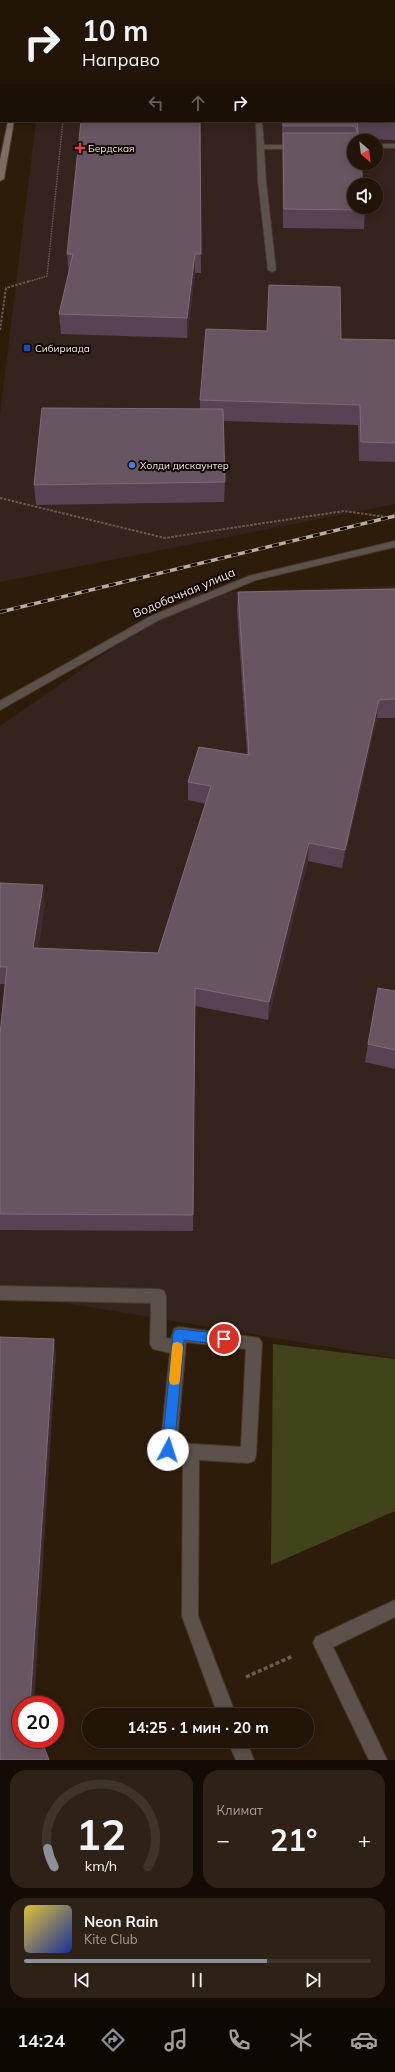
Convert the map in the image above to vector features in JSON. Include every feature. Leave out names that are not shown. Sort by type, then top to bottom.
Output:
[{"type":"main road","points":[[0,179],[11,122]]},
{"type":"street","points":[[259,122],[262,181],[272,270]]},
{"type":"street","points":[[383,146],[395,146]]},
{"type":"street","points":[[260,147],[307,147]]},
{"type":"street","name":"Водобачная улица","points":[[0,706],[155,618],[253,578],[395,544]]},
{"type":"street","points":[[0,1293],[159,1296],[158,1344],[177,1347]]},
{"type":"street","points":[[179,1334],[254,1343],[248,1455],[191,1452],[168,1450],[179,1334]]},
{"type":"street","points":[[191,1452],[190,1616],[216,1690],[224,1708]]},
{"type":"street","points":[[378,1760],[322,1643],[395,1608]]},
{"type":"street","points":[[240,1748],[245,1760]]},
{"type":"path","points":[[0,330],[6,288],[47,276],[64,122]]},
{"type":"path","points":[[0,498],[165,538],[344,511],[387,517],[391,520]]},
{"type":"path","points":[[216,1690],[322,1643]]},
{"type":"shaded area","points":[[36,122],[395,122],[395,504],[0,582],[0,414]]},
{"type":"shaded area","points":[[395,586],[395,1358],[0,1292],[0,726],[192,593]]},
{"type":"green space","points":[[273,1344],[395,1359],[395,1511],[271,1565]]},
{"type":"building","points":[[81,122],[200,122],[201,254],[195,254],[187,318],[59,314],[73,254],[67,254]]},
{"type":"building","points":[[283,122],[357,122],[358,134],[347,134],[347,170],[362,170],[362,178],[347,178],[347,210],[284,209],[283,133],[355,133],[357,131],[355,126],[283,126]]},
{"type":"building","points":[[269,285],[340,287],[341,339],[395,340],[395,443],[361,442],[360,405],[200,400],[206,329],[267,331]]},
{"type":"building","name":"Холди дискаунтер","points":[[42,408],[223,409],[225,482],[34,485]]},
{"type":"building","points":[[395,589],[395,699],[379,700],[345,850],[309,843],[269,1002],[195,988],[193,1215],[0,1214],[0,1034],[7,967],[0,967],[0,883],[43,885],[33,948],[158,953],[211,786],[188,782],[199,747],[249,755],[238,592]]},
{"type":"building","points":[[378,988],[395,991],[395,1050],[368,1044]]},
{"type":"building","points":[[0,1337],[54,1339],[31,1696],[12,1696],[12,1748],[44,1748],[49,1760],[0,1760]]},
{"type":"railway","points":[[0,612],[395,516]]},
{"type":"slow traffic","points":[[174,1380],[177,1347]]},
{"type":"place","name":"Бердская","points":[[80,148]]},
{"type":"place","name":"Сибириада","points":[[27,348]]},
{"type":"place","name":"Холди дискаунтер","points":[[132,465]]},
{"type":"route","points":[[168,1450],[179,1334],[224,1339]]}]
